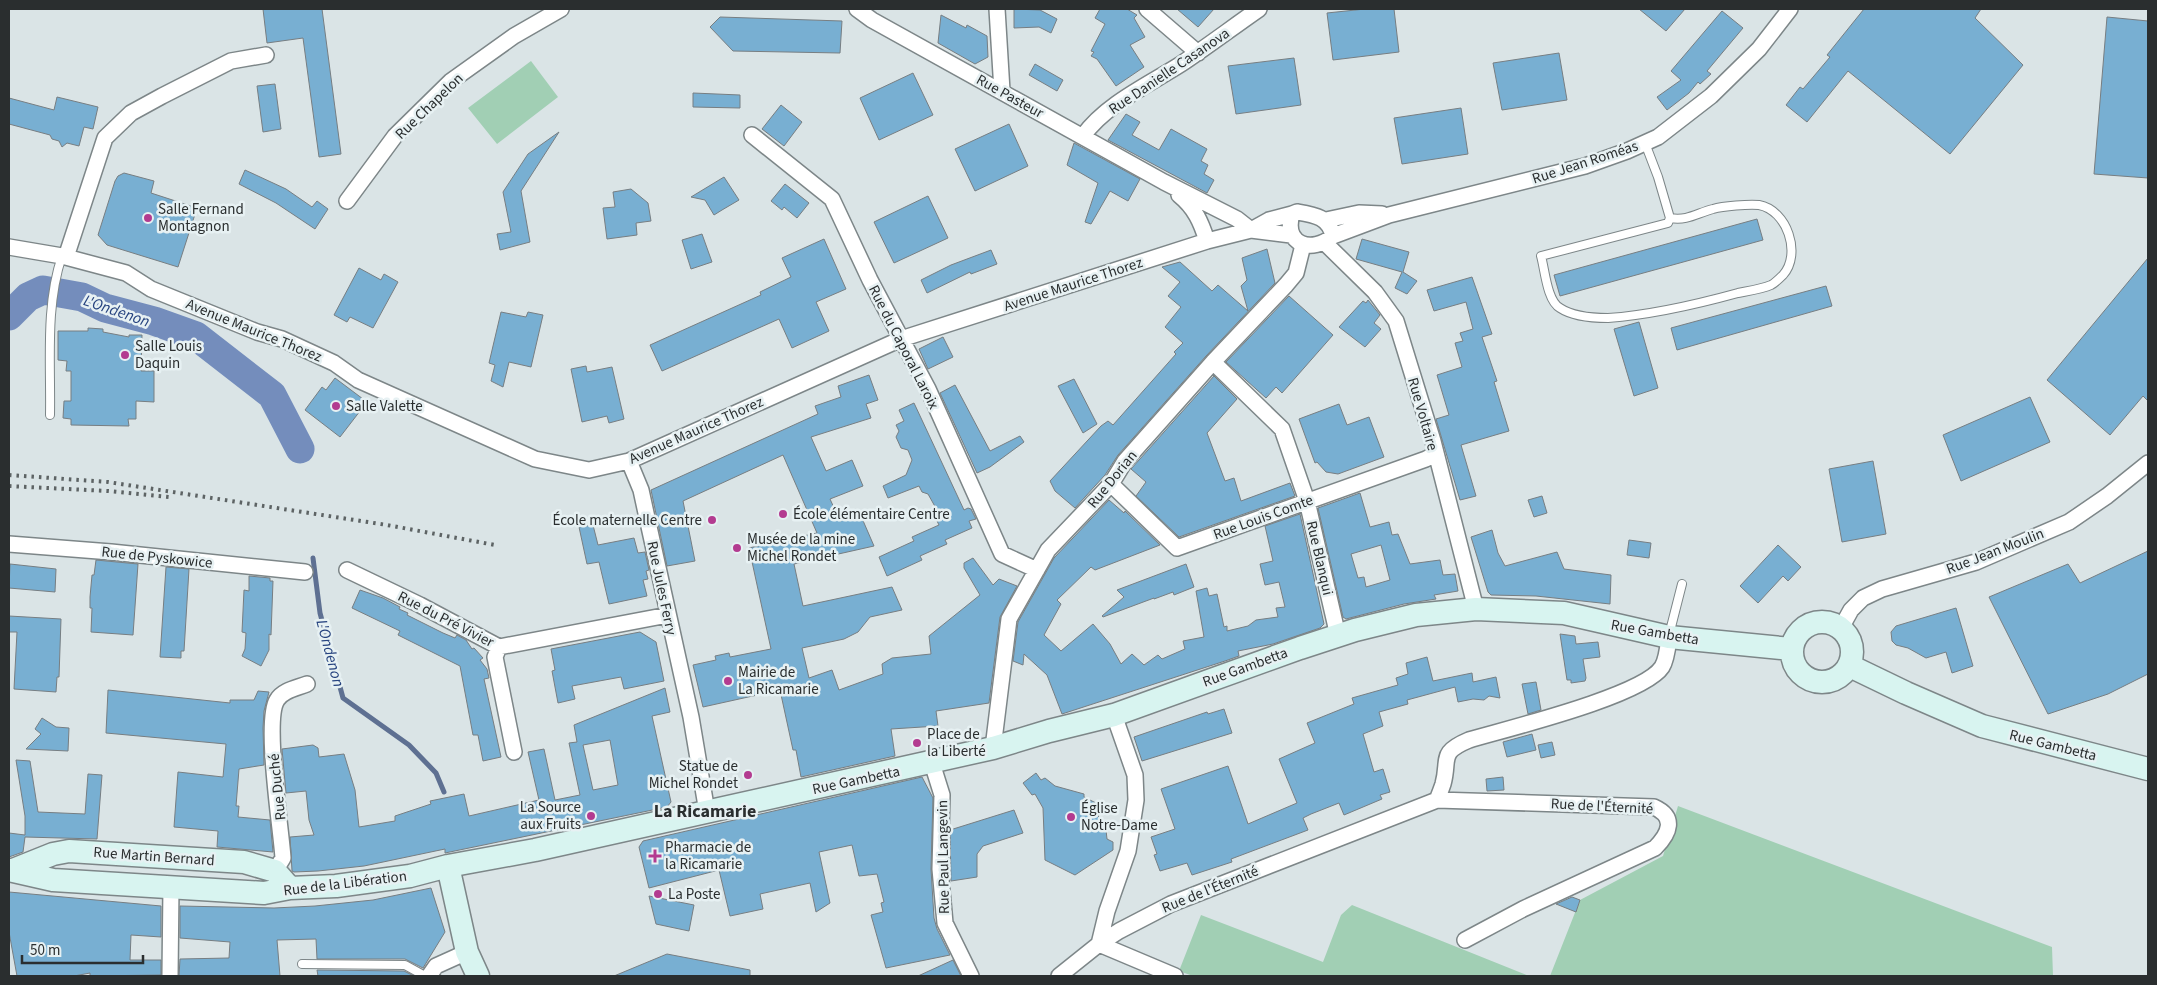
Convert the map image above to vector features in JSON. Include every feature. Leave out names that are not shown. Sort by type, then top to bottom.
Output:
[{"type":"main road","name":"Rue Gambetta","points":[[707,812],[993,748],[1114,714],[1338,636],[1416,614],[1476,609],[1564,613],[1669,636],[1791,649]]},
{"type":"main road","points":[[1820,621],[1832,622],[1841,628],[1850,638],[1853,654],[1850,666],[1837,679],[1825,683],[1814,682],[1803,676],[1795,667],[1791,649],[1798,632],[1808,624],[1820,621]]},
{"type":"main road","name":"Rue Gambetta","points":[[1850,666],[1982,726],[2148,769]]},
{"type":"main road","name":"Rue de la Libération","points":[[11,870],[53,880],[264,893],[290,888],[336,886],[399,878],[707,812]]},
{"type":"main road","name":"Rue Martin Bernard","points":[[11,870],[68,850],[244,862],[275,871]]},
{"type":"main road","points":[[448,866],[467,952],[478,976]]},
{"type":"main road","points":[[275,871],[290,888]]},
{"type":"street","name":"Rue Pasteur","points":[[857,9],[872,20],[1002,90],[1164,182],[1237,219],[1251,230]]},
{"type":"street","points":[[998,9],[1002,90]]},
{"type":"street","points":[[1147,9],[1198,53]]},
{"type":"street","name":"Rue Danielle Casanova","points":[[1083,136],[1110,109],[1198,53],[1259,9]]},
{"type":"street","name":"Rue Jean Roméas","points":[[1329,239],[1389,214],[1585,166],[1628,151],[1658,137],[1711,96],[1759,49],[1790,9]]},
{"type":"street","name":"Rue Chapelon","points":[[347,201],[395,136],[451,81],[514,36],[557,10]]},
{"type":"street","points":[[64,256],[105,138],[114,128],[131,113],[231,61],[266,55]]},
{"type":"street","name":"Rue du Caporal Laroix","points":[[752,135],[832,199],[870,280],[928,390],[1002,554],[1036,570]]},
{"type":"street","name":"Rue Pasteur","points":[[1164,182],[1191,205],[1204,228],[1207,241]]},
{"type":"street","points":[[1297,212],[1315,215],[1326,220],[1331,226],[1329,239],[1314,246],[1303,245],[1296,241],[1291,234],[1289,225],[1292,214],[1297,212]]},
{"type":"street","name":"Rue Jean Roméas","points":[[1326,220],[1358,213],[1389,214]]},
{"type":"street","name":"Avenue Maurice Thorez","points":[[9,247],[64,256],[126,273],[151,289],[257,332],[282,339],[334,363],[358,380],[535,459],[589,470],[629,461],[901,340],[1207,241],[1251,230],[1269,220],[1292,214]]},
{"type":"street","name":"Avenue Maurice Thorez","points":[[1251,230],[1291,234]]},
{"type":"street","name":"Rue Voltaire","points":[[1329,239],[1375,292],[1396,321],[1433,441],[1476,609]]},
{"type":"street","name":"Rue Dorian","points":[[993,748],[1009,619],[1048,550],[1111,484],[1125,461],[1213,362],[1296,273],[1303,245]]},
{"type":"street","name":"Rue Blanqui","points":[[1213,362],[1282,429],[1307,500],[1338,636]]},
{"type":"street","name":"Rue Louis Comte","points":[[1111,484],[1177,548],[1426,459],[1435,454]]},
{"type":"street","name":"Rue Jules Ferry","points":[[629,461],[641,490],[691,717],[707,812]]},
{"type":"street","name":"Rue Jean Moulin","points":[[1841,628],[1851,610],[1862,598],[1882,589],[1976,562],[2069,522],[2107,496],[2148,463]]},
{"type":"street","name":"Rue de Pyskowice","points":[[9,544],[111,552],[305,572]]},
{"type":"street","name":"Rue du Pré Vivier","points":[[347,570],[420,605],[499,647],[668,615]]},
{"type":"street","points":[[1437,800],[1443,784],[1445,758],[1455,746],[1469,740],[1583,707],[1640,684],[1662,667],[1669,636]]},
{"type":"street","points":[[499,647],[495,657],[514,752]]},
{"type":"street","name":"Rue Duché","points":[[275,871],[283,858],[272,737],[272,712],[281,694],[307,684]]},
{"type":"street","points":[[1114,714],[1135,775],[1136,800],[1128,851],[1107,912],[1099,944],[1131,960],[1175,976]]},
{"type":"street","name":"Rue Paul Langevin","points":[[932,763],[942,795],[940,869],[945,923],[971,976]]},
{"type":"street","name":"Rue de l'Éternité","points":[[1059,976],[1099,944],[1119,931],[1171,904],[1437,800],[1654,806],[1666,815],[1668,822],[1667,834],[1655,848],[1523,909],[1465,940]]},
{"type":"street","points":[[170,976],[171,887]]},
{"type":"street","points":[[427,976],[436,966],[467,952]]},
{"type":"lane","points":[[1645,143],[1658,177],[1670,218],[1668,223],[1541,256],[1548,289],[1554,303],[1560,308],[1586,316],[1607,318],[1698,304],[1771,285],[1790,266],[1792,250],[1789,235],[1776,214],[1759,206],[1715,208],[1682,220],[1670,218]]},
{"type":"lane","points":[[50,415],[53,301],[56,277],[64,256]]},
{"type":"lane","points":[[1669,636],[1682,584]]},
{"type":"lane","points":[[302,964],[405,965],[427,976]]},
{"type":"green space","points":[[531,61],[558,97],[497,144],[468,108]]},
{"type":"green space","points":[[1678,806],[2052,947],[2053,976],[1550,976],[1580,900],[1663,856]]},
{"type":"green space","points":[[1352,905],[1529,976],[1193,976],[1179,971],[1201,915],[1323,962],[1341,915]]},
{"type":"building","points":[[263,9],[322,9],[341,154],[319,157],[303,38],[267,43]]},
{"type":"building","points":[[1014,9],[1040,10],[1057,19],[1051,33],[1039,27],[1014,28]]},
{"type":"building","points":[[1100,9],[1127,9],[1137,15],[1134,18],[1145,37],[1130,45],[1144,67],[1116,86],[1097,59],[1091,56],[1094,52],[1091,51],[1105,24],[1095,18]]},
{"type":"building","points":[[1177,9],[1214,9],[1198,27]]},
{"type":"building","points":[[1365,9],[1394,9],[1399,52],[1333,60],[1327,13]]},
{"type":"building","points":[[1639,9],[1685,9],[1666,31]]},
{"type":"building","points":[[1864,9],[1981,9],[1975,18],[2023,65],[1950,154],[1848,71],[1807,122],[1786,105],[1800,87],[1803,89],[1830,57],[1827,55]]},
{"type":"building","points":[[1722,11],[1743,28],[1707,71],[1711,74],[1700,84],[1698,82],[1689,93],[1667,110],[1657,97],[1681,80],[1671,71]]},
{"type":"building","points":[[941,15],[966,28],[967,25],[987,36],[988,57],[975,64],[938,43]]},
{"type":"building","points":[[720,17],[842,21],[840,53],[733,51],[710,27]]},
{"type":"building","points":[[2107,17],[2148,21],[2148,178],[2094,174]]},
{"type":"building","points":[[1559,53],[1567,100],[1502,110],[1493,63]]},
{"type":"building","points":[[1294,58],[1301,105],[1236,114],[1228,66]]},
{"type":"building","points":[[1035,64],[1063,80],[1057,91],[1029,75]]},
{"type":"building","points":[[913,73],[933,115],[879,140],[860,98]]},
{"type":"building","points":[[275,84],[281,129],[263,132],[257,86]]},
{"type":"building","points":[[693,93],[740,95],[740,108],[693,107]]},
{"type":"building","points":[[57,97],[98,107],[93,129],[84,127],[79,146],[67,143],[62,147],[59,141],[52,139],[50,135],[9,124],[9,98],[54,110]]},
{"type":"building","points":[[781,105],[802,122],[784,146],[762,129]]},
{"type":"building","points":[[1461,108],[1468,154],[1402,164],[1394,118]]},
{"type":"building","points":[[1126,114],[1140,122],[1132,135],[1159,150],[1171,129],[1207,149],[1201,161],[1208,165],[1204,174],[1214,180],[1207,193],[1108,140]]},
{"type":"building","points":[[1009,124],[1028,166],[975,191],[955,149]]},
{"type":"building","points":[[559,132],[521,191],[530,242],[500,250],[497,234],[511,232],[503,192],[528,154]]},
{"type":"building","points":[[1074,143],[1140,179],[1128,201],[1110,191],[1091,224],[1085,222],[1098,183],[1067,165]]},
{"type":"building","points":[[245,170],[286,189],[312,207],[317,201],[328,209],[315,229],[276,203],[239,184]]},
{"type":"building","name":"Salle Fernand Montagnon","points":[[124,173],[154,181],[151,193],[197,208],[178,267],[107,245],[98,235],[115,181],[118,176]]},
{"type":"building","points":[[724,177],[739,200],[714,215],[705,200],[691,197]]},
{"type":"building","points":[[785,184],[809,203],[797,218],[784,207],[782,210],[771,201]]},
{"type":"building","points":[[631,189],[648,203],[651,221],[636,223],[637,235],[607,239],[603,208],[615,207],[613,192]]},
{"type":"building","points":[[928,196],[948,238],[894,263],[874,222]]},
{"type":"building","points":[[1757,219],[1763,240],[1560,296],[1554,275]]},
{"type":"building","points":[[702,234],[712,262],[691,269],[682,240]]},
{"type":"building","points":[[824,239],[846,289],[816,302],[829,331],[792,348],[779,319],[662,371],[650,345],[761,295],[760,292],[791,277],[782,258]]},
{"type":"building","points":[[1362,239],[1409,252],[1403,272],[1417,281],[1407,294],[1395,288],[1402,272],[1356,259]]},
{"type":"building","points":[[1267,249],[1275,283],[1206,356],[1118,455],[1105,475],[1075,508],[1055,491],[1050,481],[1101,426],[1108,421],[1113,425],[1176,354],[1174,352],[1183,343],[1165,327],[1181,307],[1168,296],[1180,282],[1162,267],[1180,262],[1212,291],[1218,285],[1248,311],[1241,286],[1247,280],[1242,258]]},
{"type":"building","points":[[991,250],[997,264],[971,274],[970,272],[927,293],[921,280],[951,265]]},
{"type":"building","points":[[2148,258],[2148,401],[2143,396],[2110,435],[2047,380]]},
{"type":"building","points":[[359,268],[381,280],[384,274],[398,282],[373,328],[350,317],[347,322],[334,315]]},
{"type":"building","points":[[1472,277],[1492,334],[1482,337],[1497,381],[1494,382],[1509,431],[1461,445],[1476,496],[1460,500],[1436,419],[1449,415],[1437,375],[1462,367],[1455,343],[1463,341],[1460,333],[1473,329],[1466,302],[1434,311],[1427,290]]},
{"type":"building","points":[[1826,286],[1832,306],[1677,350],[1671,328]]},
{"type":"building","points":[[1289,296],[1333,335],[1282,393],[1276,387],[1266,398],[1226,362]]},
{"type":"building","points":[[1368,300],[1380,315],[1374,323],[1381,329],[1365,347],[1339,327],[1363,301],[1366,303]]},
{"type":"building","points":[[501,312],[526,317],[528,312],[543,315],[531,367],[509,362],[503,387],[491,381],[495,365],[489,363]]},
{"type":"building","points":[[1639,322],[1658,388],[1634,396],[1614,329]]},
{"type":"building","points":[[88,328],[103,329],[103,332],[129,337],[129,335],[142,335],[141,371],[154,371],[154,402],[136,401],[136,419],[128,419],[129,426],[71,425],[71,419],[63,418],[64,401],[71,401],[71,371],[66,371],[67,361],[58,360],[58,331],[88,331]]},
{"type":"building","points":[[943,337],[953,357],[928,369],[919,349]]},
{"type":"building","points":[[586,366],[587,372],[612,367],[624,419],[609,423],[607,416],[582,422],[571,369]]},
{"type":"building","points":[[869,375],[878,400],[866,404],[871,418],[811,437],[826,471],[852,460],[863,486],[830,499],[840,521],[861,516],[874,546],[794,564],[803,606],[892,587],[902,610],[870,617],[858,632],[844,639],[802,648],[809,678],[832,670],[839,690],[883,674],[882,664],[892,658],[931,654],[929,636],[980,595],[964,568],[964,563],[973,558],[993,585],[999,579],[1017,586],[1000,617],[989,703],[936,711],[938,726],[891,729],[895,756],[801,777],[780,690],[703,707],[693,665],[716,660],[715,656],[729,653],[730,657],[771,649],[749,548],[817,533],[783,455],[683,501],[695,561],[667,566],[651,490],[818,414],[815,406],[841,397],[838,386]]},
{"type":"building","points":[[1214,376],[1237,399],[1207,433],[1225,481],[1234,478],[1241,501],[1290,483],[1295,496],[1179,537],[1136,496],[1146,482],[1131,469]]},
{"type":"building","name":"Salle Valette","points":[[335,378],[367,402],[340,437],[305,410],[322,387],[326,390]]},
{"type":"building","points":[[1074,379],[1097,424],[1083,433],[1058,386]]},
{"type":"building","points":[[955,385],[990,451],[1020,436],[1024,442],[990,467],[977,473],[940,393]]},
{"type":"building","points":[[2030,397],[2050,442],[1961,481],[1943,435]]},
{"type":"building","points":[[914,403],[964,510],[971,509],[976,519],[969,521],[972,528],[945,540],[947,544],[920,556],[922,560],[887,576],[879,557],[914,541],[912,537],[939,525],[937,521],[942,519],[928,494],[922,492],[919,486],[888,498],[883,486],[906,475],[912,460],[908,450],[901,448],[896,437],[899,431],[896,425],[904,421],[899,410]]},
{"type":"building","points":[[1339,404],[1347,425],[1369,417],[1384,457],[1338,474],[1326,472],[1317,462],[1315,463],[1299,419]]},
{"type":"building","points":[[1873,461],[1886,534],[1842,542],[1829,469]]},
{"type":"building","points":[[1360,493],[1370,527],[1389,522],[1392,535],[1398,534],[1410,564],[1440,560],[1443,575],[1455,574],[1458,591],[1434,595],[1436,599],[1404,604],[1346,619],[1343,617],[1318,508]],"holes":[[[1381,545],[1390,580],[1366,587],[1364,577],[1358,578],[1351,554]]]},
{"type":"building","points":[[1542,496],[1547,513],[1534,517],[1528,500]]},
{"type":"building","points":[[1109,500],[1124,513],[1125,511],[1160,545],[1095,570],[1091,567],[1057,600],[1061,604],[1044,635],[1061,651],[1093,624],[1110,644],[1121,664],[1132,654],[1144,665],[1158,655],[1162,659],[1185,649],[1183,641],[1204,637],[1196,591],[1207,588],[1209,596],[1217,594],[1224,627],[1227,626],[1227,631],[1248,626],[1256,620],[1278,617],[1276,608],[1285,607],[1279,582],[1265,585],[1260,564],[1273,561],[1265,526],[1300,514],[1324,624],[1320,628],[1273,644],[1238,651],[1239,656],[1225,661],[1062,714],[1047,675],[1024,654],[1023,665],[1013,661],[1018,622],[1054,558]]},
{"type":"building","points":[[593,525],[598,545],[634,538],[638,553],[645,552],[649,570],[646,571],[648,579],[643,580],[647,596],[609,604],[599,562],[587,564],[579,527]]},
{"type":"building","points":[[1492,530],[1498,553],[1505,566],[1557,552],[1564,569],[1611,575],[1610,604],[1536,596],[1491,595],[1488,592],[1471,537]]},
{"type":"building","points":[[1629,540],[1651,543],[1649,558],[1627,555]]},
{"type":"building","points":[[1778,545],[1801,567],[1788,581],[1783,576],[1758,603],[1740,586]]},
{"type":"building","points":[[2148,551],[2148,674],[2108,694],[2048,714],[1989,597],[2068,564],[2080,583]]},
{"type":"building","points":[[96,560],[138,564],[133,635],[91,632],[92,608],[90,608],[90,597],[92,575],[94,575]]},
{"type":"building","points":[[10,564],[56,569],[55,592],[9,588]]},
{"type":"building","points":[[1186,564],[1194,587],[1174,595],[1173,592],[1102,616],[1124,597],[1117,590]]},
{"type":"building","points":[[166,567],[189,569],[184,651],[181,651],[181,658],[160,657]]},
{"type":"building","points":[[249,576],[270,578],[270,581],[273,581],[269,650],[261,666],[242,656],[245,649],[246,633],[242,632],[244,590],[249,591]]},
{"type":"building","points":[[360,590],[383,598],[400,607],[399,609],[408,613],[407,615],[443,633],[455,638],[457,635],[466,640],[472,649],[474,648],[483,658],[480,660],[487,669],[489,678],[484,679],[501,757],[483,761],[478,735],[473,735],[460,666],[398,635],[400,631],[352,608]]},
{"type":"building","points":[[1956,608],[1973,666],[1952,673],[1946,652],[1926,658],[1908,648],[1896,645],[1892,641],[1891,632],[1896,626]]},
{"type":"building","points":[[9,616],[61,619],[59,677],[57,677],[56,692],[14,689],[17,632],[9,632]]},
{"type":"building","points":[[640,632],[656,642],[664,681],[624,689],[621,677],[572,686],[575,699],[558,703],[552,671],[555,670],[551,649]]},
{"type":"building","points":[[1560,634],[1575,636],[1576,644],[1598,642],[1600,657],[1583,659],[1585,681],[1571,683],[1571,680],[1567,680]]},
{"type":"building","points":[[1427,657],[1433,681],[1472,673],[1473,682],[1496,677],[1500,698],[1489,696],[1484,700],[1473,699],[1458,702],[1455,687],[1407,700],[1408,704],[1379,712],[1383,726],[1363,734],[1374,772],[1383,769],[1390,792],[1380,795],[1382,799],[1344,815],[1339,803],[1311,814],[1303,818],[1308,830],[1231,859],[1232,862],[1192,875],[1187,863],[1160,871],[1154,855],[1157,854],[1151,837],[1175,829],[1161,789],[1228,766],[1248,824],[1297,803],[1279,759],[1315,743],[1307,723],[1354,704],[1352,698],[1398,685],[1396,678],[1408,674],[1406,663]]},
{"type":"building","points":[[1536,682],[1541,710],[1528,714],[1522,684]]},
{"type":"building","points":[[665,688],[670,712],[652,716],[671,802],[667,807],[445,853],[445,849],[364,866],[318,871],[292,871],[290,837],[314,835],[309,820],[306,791],[286,793],[282,749],[313,745],[318,748],[319,757],[344,754],[355,790],[359,827],[395,821],[395,816],[431,804],[430,801],[464,794],[469,816],[539,800],[528,752],[544,749],[555,800],[580,795],[569,743],[577,742],[574,725]],"holes":[[[610,740],[618,785],[593,790],[583,745]]]},
{"type":"building","points":[[108,690],[230,703],[230,700],[254,700],[258,691],[269,692],[264,711],[264,765],[239,769],[236,806],[239,806],[238,817],[270,820],[273,852],[217,847],[218,831],[174,827],[178,772],[223,777],[226,744],[106,733]]},
{"type":"building","points":[[1224,709],[1232,733],[1142,761],[1134,737],[1207,712],[1208,714]]},
{"type":"building","points":[[42,718],[56,727],[69,728],[68,751],[26,749],[41,734],[35,729]]},
{"type":"building","points":[[1532,734],[1536,750],[1507,757],[1503,742]]},
{"type":"building","points":[[1552,742],[1555,755],[1541,758],[1538,745]]},
{"type":"building","points":[[16,760],[30,761],[38,812],[85,814],[88,774],[102,775],[97,839],[25,837],[23,852],[9,857],[9,833],[25,835],[25,816]]},
{"type":"building","name":"Église Notre-Dame","points":[[1036,773],[1041,780],[1045,778],[1055,786],[1084,794],[1084,797],[1098,804],[1099,826],[1106,830],[1107,839],[1113,842],[1113,850],[1075,875],[1045,860],[1043,808],[1035,794],[1032,795],[1023,783]]},
{"type":"building","points":[[922,777],[933,798],[931,869],[934,918],[937,929],[950,955],[886,968],[871,915],[883,912],[881,903],[884,902],[877,874],[859,876],[852,845],[819,852],[830,903],[816,912],[810,883],[760,894],[763,909],[730,916],[719,870],[649,888],[639,847],[643,841]]},
{"type":"building","points":[[1503,777],[1504,790],[1487,791],[1486,779]]},
{"type":"building","points":[[1014,810],[1023,833],[983,846],[977,854],[977,877],[951,881],[950,830]]},
{"type":"building","points":[[431,888],[445,932],[423,968],[405,959],[317,959],[316,939],[277,940],[280,976],[179,976],[180,959],[229,958],[230,942],[180,938],[180,906],[274,908],[315,906],[373,900]]},
{"type":"building","points":[[9,892],[161,906],[161,937],[131,935],[130,960],[161,960],[161,975],[90,976],[90,973],[74,976],[17,976],[9,932]]},
{"type":"building","points":[[649,896],[694,905],[689,931],[656,924]]},
{"type":"building","points":[[1572,897],[1580,900],[1576,912],[1556,904]]},
{"type":"building","points":[[667,954],[750,970],[750,976],[614,976]]},
{"type":"building","points":[[953,960],[961,976],[918,976]]},
{"type":"building","points":[[317,970],[404,971],[414,976],[318,976]]},
{"type":"waterway","name":"L'Ondenon","points":[[9,316],[28,297],[43,290],[82,297],[105,308],[154,321],[196,336],[272,395],[300,449]]},
{"type":"waterway","name":"L'Ondenon","points":[[313,558],[320,613],[343,698],[409,745],[436,773],[444,792]]},
{"type":"railway","points":[[9,475],[108,482],[387,525],[495,545]]},
{"type":"railway","points":[[9,486],[108,491],[169,497]]},
{"type":"place","name":"Salle Fernand Montagnon","points":[[148,218]]},
{"type":"place","name":"Salle Louis Daquin","points":[[125,355]]},
{"type":"place","name":"Salle Valette","points":[[336,406]]},
{"type":"place","name":"École élémentaire Centre","points":[[783,514]]},
{"type":"place","name":"École maternelle Centre","points":[[712,520]]},
{"type":"place","name":"Musée de la mine Michel Rondet","points":[[737,548]]},
{"type":"place","name":"Mairie de La Ricamarie","points":[[728,681]]},
{"type":"place","name":"Place de la Liberté","points":[[917,743]]},
{"type":"place","name":"Statue de Michel Rondet","points":[[748,775]]},
{"type":"place","name":"La Source aux Fruits","points":[[591,816]]},
{"type":"place","name":"Église Notre-Dame","points":[[1071,817]]},
{"type":"place","name":"Pharmacie de la Ricamarie","points":[[655,856]]},
{"type":"place","name":"La Poste","points":[[658,894]]},
{"type":"district","name":"La Ricamarie","points":[[705,811]]}]
